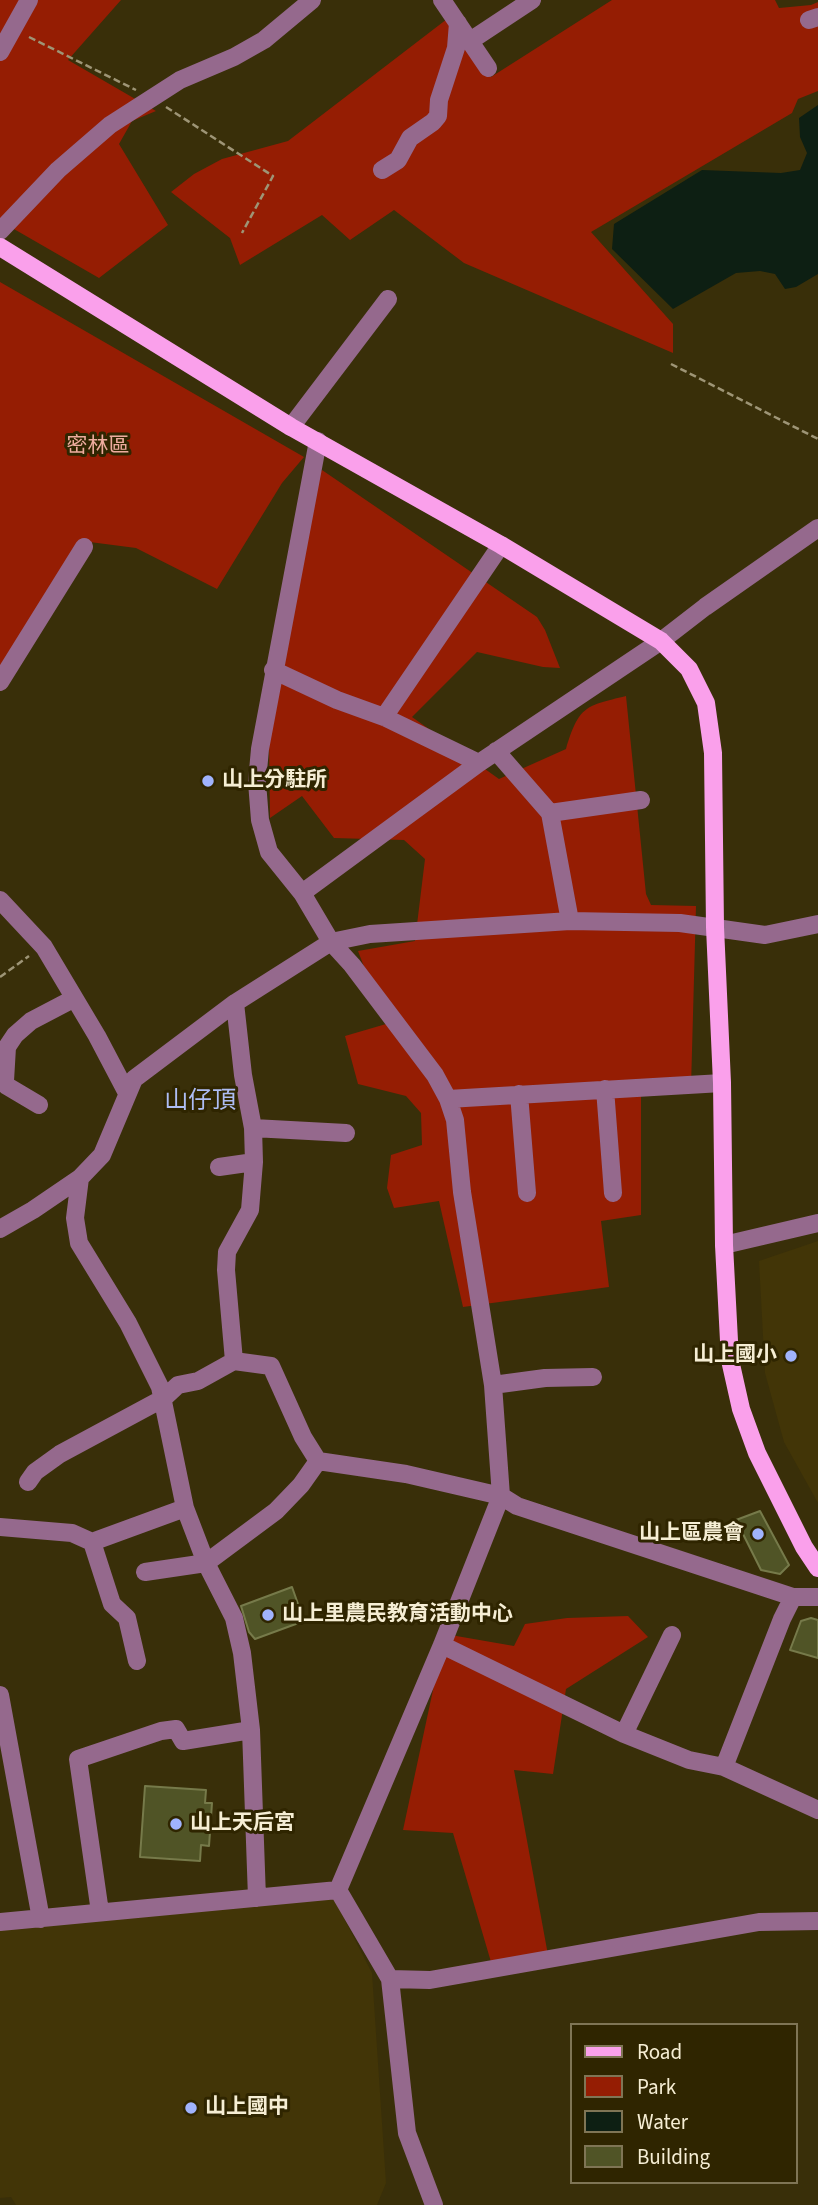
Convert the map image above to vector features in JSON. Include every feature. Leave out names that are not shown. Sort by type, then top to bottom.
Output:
[{"type":"main road","points":[[0,247],[291,427],[501,545],[661,641],[689,669],[701,691],[710,721],[713,753],[715,927],[730,1360],[743,1418],[771,1483],[818,1568]]},
{"type":"street","points":[[0,52],[29,0]]},
{"type":"street","points":[[0,231],[58,170],[110,125],[180,80],[234,57],[264,40],[312,0]]},
{"type":"street","points":[[442,0],[488,68]]},
{"type":"street","points":[[470,41],[532,0]]},
{"type":"street","points":[[382,170],[398,160],[410,138],[438,116],[439,100],[456,48],[458,23]]},
{"type":"street","points":[[291,427],[388,299]]},
{"type":"street","points":[[318,441],[260,749],[257,782],[260,820],[269,852],[302,893],[331,942],[352,965],[435,1075],[448,1099],[455,1120],[462,1192],[493,1385],[501,1496],[442,1645],[338,1890]]},
{"type":"street","points":[[302,893],[479,763],[661,641],[818,528]]},
{"type":"street","points":[[384,718],[501,545]]},
{"type":"street","points":[[0,682],[83,547]]},
{"type":"street","points":[[273,670],[479,763]]},
{"type":"street","points":[[496,751],[550,813],[570,921]]},
{"type":"street","points":[[550,813],[641,800]]},
{"type":"street","points":[[0,901],[44,947],[127,1093]]},
{"type":"street","points":[[0,1229],[80,1178],[102,1155],[134,1079],[235,1003],[331,942],[370,934],[570,921],[680,923],[765,934],[818,924]]},
{"type":"street","points":[[39,1105],[7,1086],[7,1047],[15,1035],[31,1021],[73,999]]},
{"type":"street","points":[[234,1361],[226,1270],[227,1252],[250,1210],[254,1162],[253,1128],[243,1075],[235,1003]]},
{"type":"street","points":[[448,1099],[722,1083]]},
{"type":"street","points":[[605,1089],[613,1193]]},
{"type":"street","points":[[519,1094],[527,1193]]},
{"type":"street","points":[[253,1128],[346,1133]]},
{"type":"street","points":[[219,1167],[254,1162]]},
{"type":"street","points":[[80,1178],[75,1218],[79,1242],[128,1324],[164,1398],[186,1508],[206,1563],[234,1618],[242,1653],[251,1730],[257,1898]]},
{"type":"street","points":[[724,1245],[818,1223]]},
{"type":"street","points":[[28,1482],[36,1472],[60,1454],[164,1398],[178,1385],[198,1381],[234,1361],[271,1366],[303,1437],[318,1461],[406,1474],[501,1496],[517,1506],[793,1597],[818,1597]]},
{"type":"street","points":[[493,1385],[545,1378],[593,1377]]},
{"type":"street","points":[[145,1572],[206,1563],[276,1511],[301,1485],[318,1461]]},
{"type":"street","points":[[0,1527],[72,1533],[92,1542],[186,1508]]},
{"type":"street","points":[[92,1542],[112,1604],[127,1618],[137,1661]]},
{"type":"street","points":[[724,1768],[793,1597]]},
{"type":"street","points":[[624,1734],[672,1635]]},
{"type":"street","points":[[442,1645],[624,1734],[689,1760],[724,1768],[818,1810]]},
{"type":"street","points":[[0,1695],[41,1919]]},
{"type":"street","points":[[100,1912],[78,1759],[161,1731],[176,1729],[183,1741],[251,1730]]},
{"type":"street","points":[[0,1922],[338,1890]]},
{"type":"street","points":[[338,1890],[390,1979],[407,2133],[433,2205]]},
{"type":"street","points":[[390,1979],[430,1980],[759,1922],[818,1921]]},
{"type":"path","points":[[13,29],[152,98],[273,176],[242,233]]},
{"type":"path","points":[[671,364],[818,439]]},
{"type":"path","points":[[0,977],[44,947]]},
{"type":"shaded area","name":"山上國小","points":[[818,1241],[818,1503],[784,1442],[765,1373],[759,1261]]},
{"type":"shaded area","name":"山上國中","points":[[333,1897],[372,1973],[386,2183],[377,2205],[16,2205],[11,2197],[0,2198],[0,1929]]},
{"type":"green space","points":[[0,0],[121,0],[68,60],[156,111],[132,121],[119,144],[168,225],[99,278],[0,221]]},
{"type":"green space","points":[[612,0],[775,0],[779,8],[818,2],[818,91],[798,99],[792,113],[591,232],[673,324],[673,353],[464,263],[394,210],[350,240],[322,215],[240,265],[230,238],[171,192],[194,174],[222,159],[288,141],[447,19],[491,77]]},
{"type":"green space","name":"密林區","points":[[0,282],[304,457],[282,483],[217,589],[136,548],[82,541],[0,673]]},
{"type":"green space","points":[[322,470],[537,617],[560,668],[543,667],[477,652],[412,717],[499,779],[566,749],[575,724],[586,710],[601,702],[626,696],[646,894],[651,905],[696,906],[691,1087],[641,1088],[641,1215],[601,1221],[609,1287],[463,1307],[439,1201],[394,1208],[387,1188],[391,1155],[422,1145],[421,1113],[406,1096],[358,1084],[345,1036],[386,1024],[358,951],[415,941],[425,859],[404,840],[334,838],[302,796],[270,818],[269,737],[310,492]]},
{"type":"green space","points":[[628,1616],[648,1637],[566,1689],[553,1774],[514,1770],[548,1955],[491,1962],[453,1833],[403,1830],[445,1634],[514,1646],[525,1624],[567,1618]]},
{"type":"water","points":[[818,105],[818,274],[796,287],[785,289],[775,274],[760,271],[736,273],[673,309],[612,249],[614,224],[702,170],[781,173],[800,170],[807,153],[800,137],[799,118]]},
{"type":"building","name":"山上區農會","points":[[760,1511],[789,1565],[780,1574],[761,1570],[736,1520]]},
{"type":"building","name":"山上里農民教育活動中心","points":[[292,1587],[304,1621],[255,1639],[249,1632],[241,1606]]},
{"type":"building","points":[[811,1618],[818,1620],[818,1658],[790,1650],[801,1621]]},
{"type":"building","name":"山上天后宮","points":[[145,1786],[206,1790],[205,1803],[212,1803],[209,1846],[201,1845],[200,1861],[140,1857]]},
{"type":"place","name":"山上分駐所","points":[[208,781]]},
{"type":"place","name":"山上國小","points":[[791,1356]]},
{"type":"place","name":"山上區農會","points":[[758,1534]]},
{"type":"place","name":"山上里農民教育活動中心","points":[[268,1615]]},
{"type":"place","name":"山上天后宮","points":[[176,1824]]},
{"type":"place","name":"山上國中","points":[[191,2108]]},
{"type":"district","name":"山仔頂","points":[[200,1103]]}]
